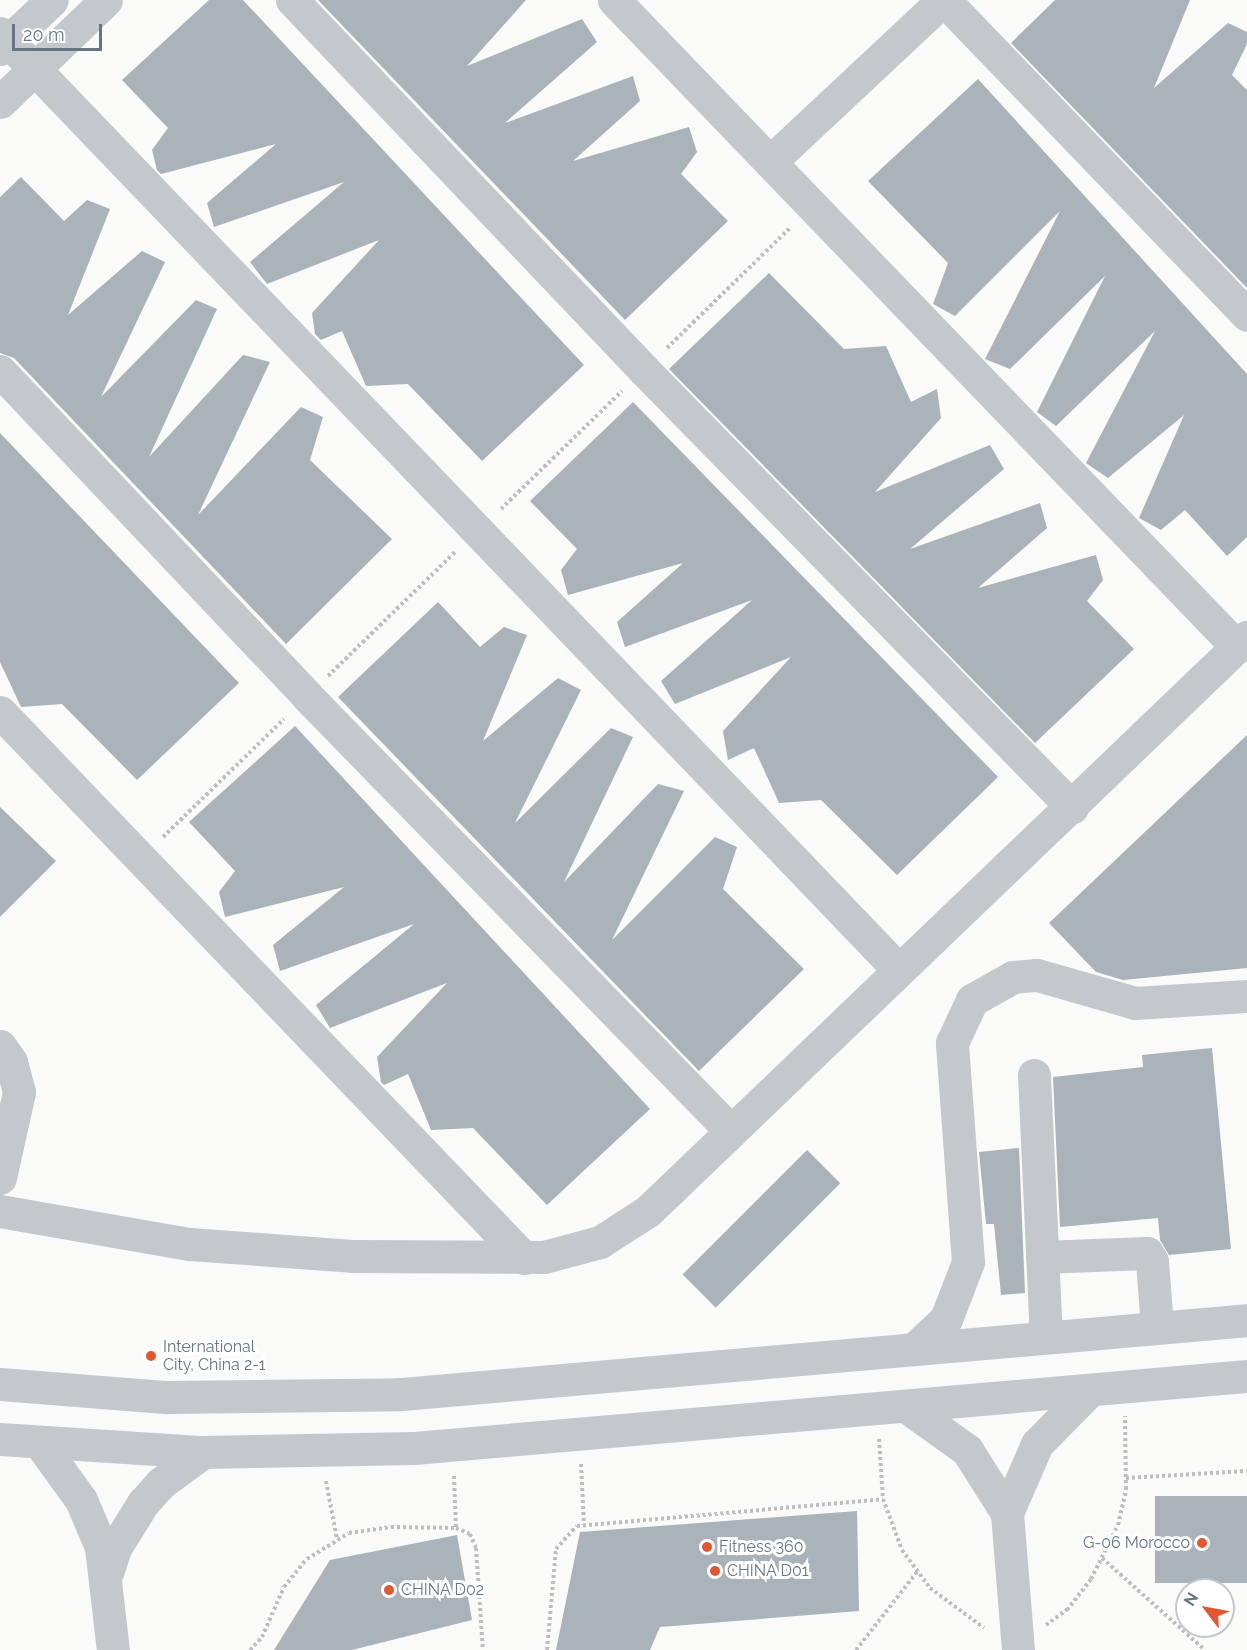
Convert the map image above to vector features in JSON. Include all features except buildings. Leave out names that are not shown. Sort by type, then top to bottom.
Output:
[{"type":"street","points":[[52,0],[3,41],[34,70],[898,969]]},
{"type":"street","points":[[0,102],[106,0]]},
{"type":"street","points":[[292,0],[644,370],[1072,807]]},
{"type":"street","points":[[0,1211],[109,1232],[271,1252],[524,1257],[573,1252],[625,1228],[731,1131],[1242,642],[614,0]]},
{"type":"street","points":[[770,162],[943,0],[1247,315]]},
{"type":"street","points":[[0,371],[307,696],[731,1131]]},
{"type":"street","points":[[0,712],[524,1257]]},
{"type":"street","points":[[916,1347],[945,1319],[968,1262],[952,1043],[972,1000],[1012,977],[1036,975],[1134,1003],[1247,996]]},
{"type":"street","points":[[0,1046],[10,1062],[18,1092],[0,1178]]},
{"type":"street","points":[[1034,1075],[1046,1336]]},
{"type":"street","points":[[1042,1257],[1147,1253],[1152,1261],[1157,1328]]},
{"type":"street","points":[[0,1384],[167,1397],[402,1394],[916,1347],[1247,1320]]},
{"type":"street","points":[[0,1438],[40,1443],[203,1452],[321,1451],[453,1445],[1247,1376]]},
{"type":"street","points":[[1007,1513],[1037,1444],[1089,1391]]},
{"type":"street","points":[[907,1407],[967,1450],[1007,1513],[1018,1650]]},
{"type":"street","points":[[40,1443],[81,1500],[107,1573],[113,1650]]},
{"type":"street","points":[[107,1573],[115,1548],[143,1503],[160,1483],[203,1452]]},
{"type":"path","points":[[580,1433],[584,1524]]},
{"type":"path","points":[[453,1445],[456,1528]]},
{"type":"path","points":[[321,1451],[337,1539]]},
{"type":"path","points":[[1126,1478],[1247,1471]]},
{"type":"path","points":[[547,1650],[556,1549],[570,1530],[584,1524],[883,1499]]},
{"type":"path","points":[[250,1650],[262,1637],[276,1602],[295,1573],[337,1539],[377,1527],[456,1528],[474,1540],[483,1650]]},
{"type":"path","points":[[1102,1558],[1205,1650]]},
{"type":"path","points":[[856,1650],[916,1572]]},
{"type":"place","name":"International City, China 2-1","points":[[151,1356]]},
{"type":"place","name":"G-06 Morocco","points":[[1202,1543]]},
{"type":"place","name":"Fitness 360","points":[[707,1547]]},
{"type":"place","name":"CHINA D01","points":[[715,1571]]},
{"type":"place","name":"CHINA D02","points":[[389,1590]]}]
